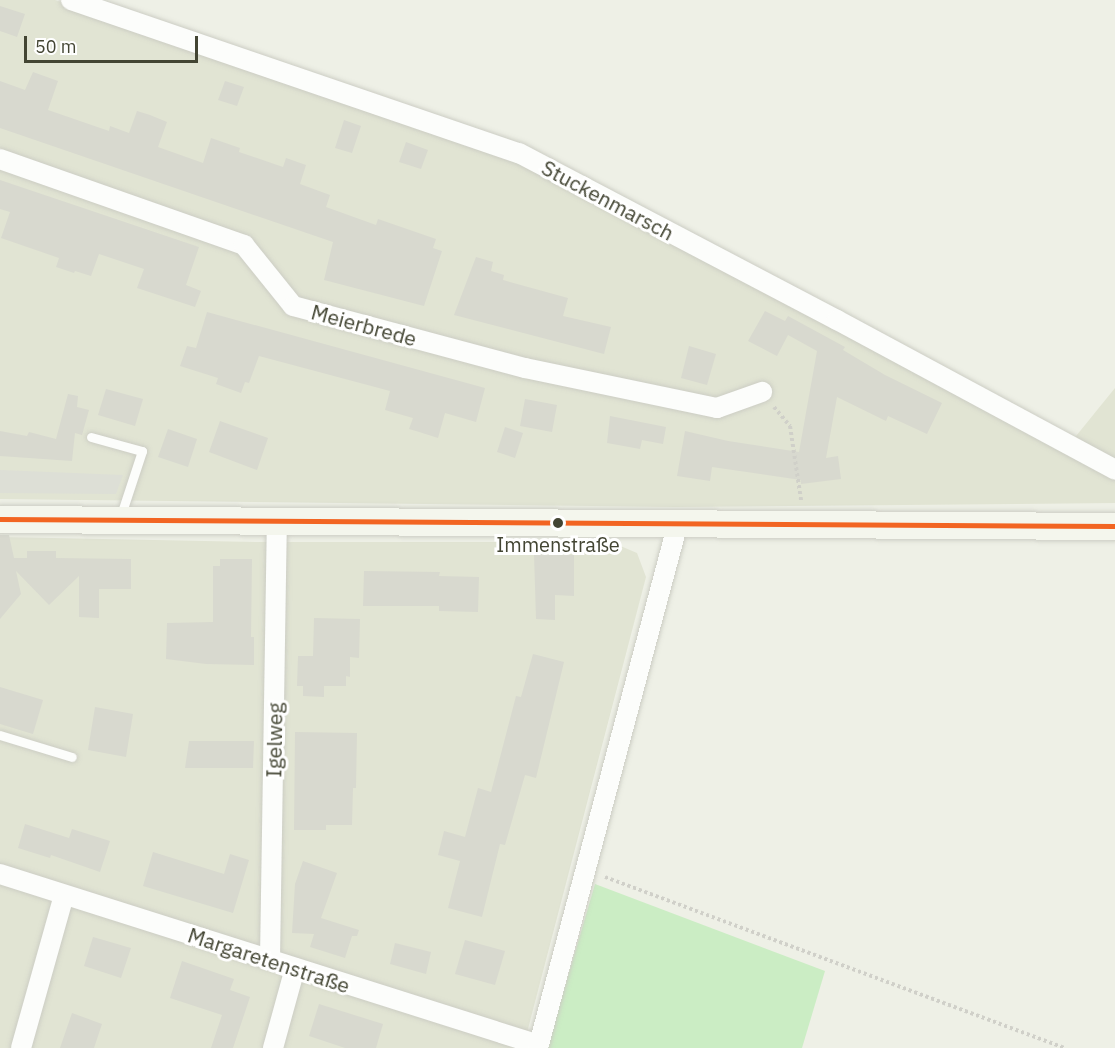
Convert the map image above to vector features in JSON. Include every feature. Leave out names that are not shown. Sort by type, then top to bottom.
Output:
[{"type":"main road","points":[[0,519],[1115,526]]},
{"type":"street","name":"Stuckenmarsch","points":[[71,0],[519,153],[837,320],[1115,470]]},
{"type":"street","name":"Meierbrede","points":[[0,159],[244,244],[293,306],[525,368],[717,408],[762,392]]},
{"type":"street","name":"Igelweg","points":[[270,959],[277,521]]},
{"type":"street","points":[[539,1047],[678,524]]},
{"type":"street","name":"Margaretenstraße","points":[[0,874],[539,1047]]},
{"type":"street","points":[[21,1048],[64,896]]},
{"type":"street","points":[[273,1048],[295,969]]},
{"type":"lane","points":[[91,437],[142,451],[119,520]]},
{"type":"lane","points":[[0,735],[72,757]]},
{"type":"path","points":[[762,392],[790,426],[805,525]]},
{"type":"path","points":[[587,870],[1064,1048]]},
{"type":"shaded area","points":[[0,0],[55,0],[515,158],[1115,478],[1115,503],[675,507],[0,499]]},
{"type":"shaded area","points":[[1115,388],[1115,463],[1072,441]]},
{"type":"shaded area","points":[[0,470],[123,475],[116,494],[0,493]]},
{"type":"shaded area","points":[[0,537],[258,542],[611,542],[637,553],[646,577],[523,1048],[0,1048]]},
{"type":"green space","points":[[595,884],[825,971],[802,1048],[547,1048]]},
{"type":"building","points":[[0,6],[25,14],[17,37],[0,31]]},
{"type":"building","points":[[33,72],[58,81],[48,110],[109,131],[110,126],[129,133],[137,111],[150,115],[167,122],[158,147],[203,163],[211,138],[240,148],[239,152],[283,167],[286,158],[306,165],[300,184],[330,195],[326,207],[376,225],[378,219],[436,239],[433,248],[442,251],[424,306],[324,280],[333,242],[0,128],[0,81],[25,90]]},
{"type":"building","points":[[225,81],[244,87],[237,106],[218,100]]},
{"type":"building","points":[[344,120],[361,126],[352,153],[335,148]]},
{"type":"building","points":[[406,142],[428,150],[421,169],[399,162]]},
{"type":"building","points":[[0,180],[199,247],[186,285],[201,291],[195,307],[137,288],[144,269],[99,254],[91,276],[75,271],[74,273],[56,267],[59,258],[1,238],[10,212],[0,209]]},
{"type":"building","points":[[476,257],[493,262],[491,271],[504,275],[503,280],[568,298],[563,316],[611,327],[604,354],[454,315]]},
{"type":"building","points":[[765,311],[785,321],[788,316],[845,347],[843,350],[885,375],[942,403],[927,434],[888,416],[886,421],[837,397],[826,458],[838,456],[841,479],[801,484],[801,480],[712,467],[710,481],[677,476],[685,431],[728,441],[799,452],[817,351],[788,335],[777,356],[748,341]]},
{"type":"building","points":[[207,312],[485,388],[476,422],[445,413],[438,438],[409,429],[413,418],[385,410],[390,391],[259,356],[249,383],[245,382],[241,393],[216,384],[218,378],[180,366],[187,346],[196,348]]},
{"type":"building","points":[[689,346],[716,354],[707,385],[681,378]]},
{"type":"building","points":[[106,389],[143,399],[135,426],[98,415]]},
{"type":"building","points":[[68,394],[78,396],[77,407],[89,410],[82,435],[75,433],[72,461],[0,456],[0,431],[27,436],[29,432],[56,439]]},
{"type":"building","points":[[525,399],[557,405],[552,432],[520,426]]},
{"type":"building","points":[[610,416],[666,427],[663,444],[642,440],[640,449],[607,443]]},
{"type":"building","points":[[220,421],[268,438],[257,470],[209,452]]},
{"type":"building","points":[[505,427],[523,433],[515,458],[497,452]]},
{"type":"building","points":[[168,429],[197,439],[188,467],[158,457]]},
{"type":"building","points":[[0,535],[9,535],[14,558],[27,558],[27,551],[56,551],[56,558],[131,559],[131,589],[99,589],[99,618],[79,617],[79,576],[49,605],[16,571],[21,594],[0,619]]},
{"type":"building","points":[[534,554],[574,555],[574,596],[555,595],[555,620],[536,619]]},
{"type":"building","points":[[220,559],[252,559],[251,637],[254,637],[254,665],[206,664],[166,659],[167,623],[213,622],[213,566],[220,566]]},
{"type":"building","points":[[364,571],[440,572],[439,576],[479,577],[478,612],[439,611],[439,606],[363,606]]},
{"type":"building","points":[[314,618],[360,619],[359,658],[350,657],[350,677],[346,676],[346,686],[324,686],[324,697],[303,696],[303,686],[297,686],[298,656],[313,656]]},
{"type":"building","points":[[533,654],[564,662],[536,778],[525,775],[505,845],[500,844],[482,917],[448,908],[460,861],[438,855],[444,831],[465,837],[478,788],[491,792],[516,696],[521,697]]},
{"type":"building","points":[[0,687],[43,700],[33,734],[0,724]]},
{"type":"building","points":[[95,707],[133,714],[126,757],[88,750]]},
{"type":"building","points":[[295,732],[357,733],[356,788],[353,788],[352,825],[326,825],[326,830],[294,830]]},
{"type":"building","points":[[189,741],[254,741],[253,768],[185,768]]},
{"type":"building","points":[[25,824],[69,838],[72,829],[110,841],[100,872],[51,855],[50,858],[18,848]]},
{"type":"building","points":[[153,852],[224,874],[230,854],[249,860],[233,913],[143,886]]},
{"type":"building","points":[[303,861],[337,873],[321,918],[359,930],[357,936],[352,936],[345,958],[310,947],[314,934],[292,933],[295,884]]},
{"type":"building","points":[[93,937],[131,948],[121,978],[84,966]]},
{"type":"building","points":[[465,940],[505,951],[495,985],[455,974]]},
{"type":"building","points":[[395,943],[431,952],[426,974],[390,964]]},
{"type":"building","points":[[182,961],[234,979],[230,990],[250,997],[233,1048],[211,1048],[222,1015],[170,998]]},
{"type":"building","points":[[319,1004],[383,1024],[376,1048],[345,1048],[309,1036]]},
{"type":"building","points":[[72,1013],[102,1024],[94,1048],[60,1048]]},
{"type":"transit line","points":[[0,519],[1115,526]]},
{"type":"place","name":"Immenstraße","points":[[558,523]]}]
